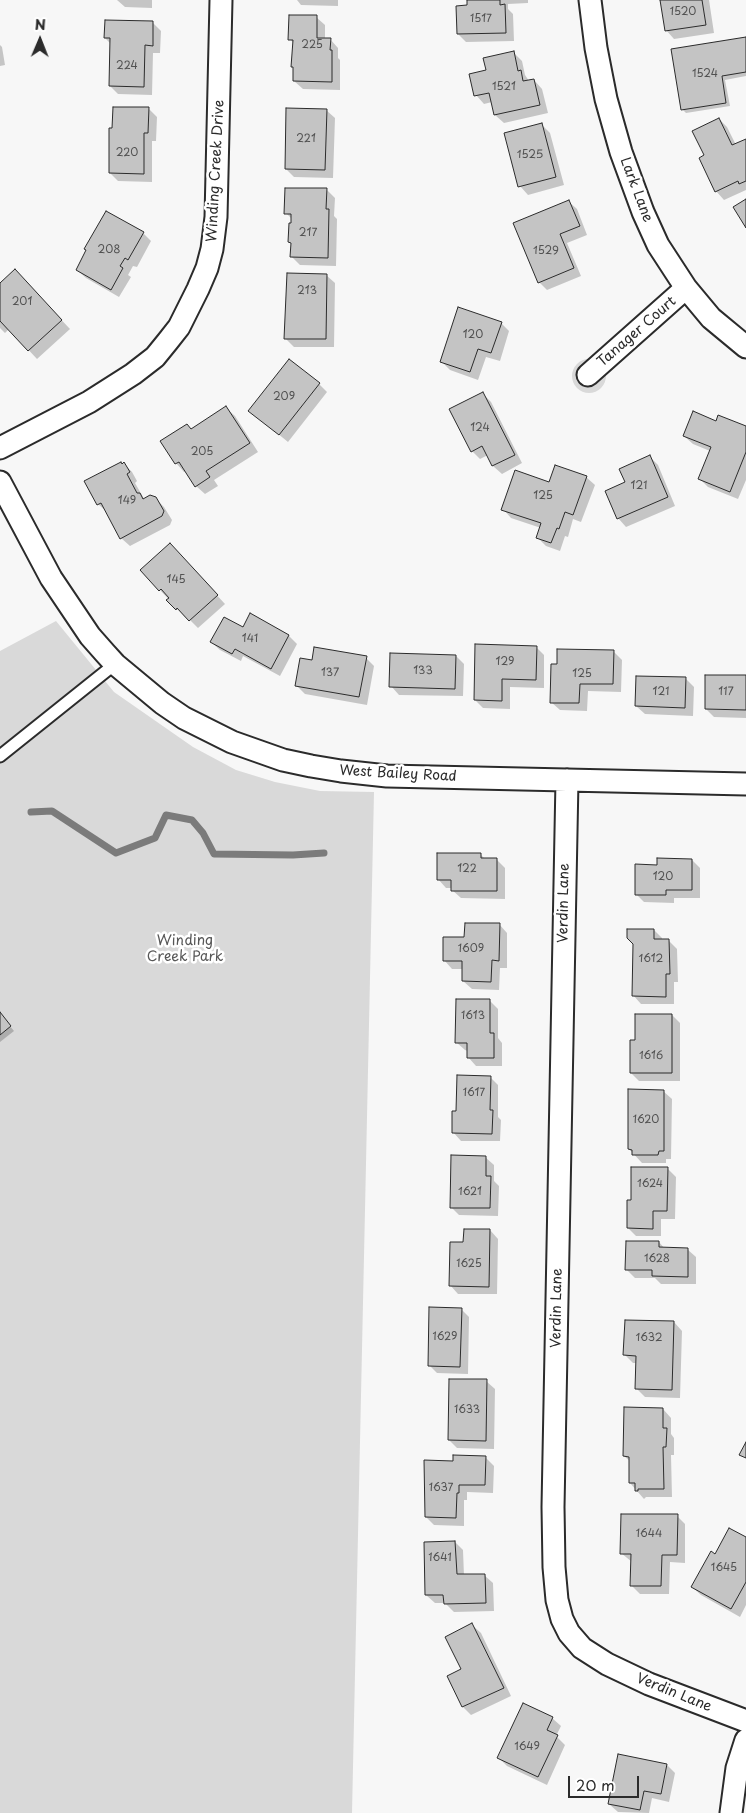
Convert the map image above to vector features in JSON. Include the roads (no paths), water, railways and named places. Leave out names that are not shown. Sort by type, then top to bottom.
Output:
[{"type":"street","name":"Winding Creek Drive","points":[[0,448],[90,402],[155,357],[179,327],[198,289],[212,250],[216,217],[221,0]]},
{"type":"street","name":"Lark Lane","points":[[590,0],[596,48],[606,99],[623,159],[643,212],[658,245],[686,288],[711,318],[746,347]]},
{"type":"street","name":"Tanager Court","points":[[588,375],[686,288]]},
{"type":"street","name":"West Bailey Road","points":[[0,482],[51,578],[90,636],[115,664],[162,702],[184,718],[232,742],[283,760],[341,771],[386,776],[746,784]]},
{"type":"street","name":"Verdin Lane","points":[[567,780],[553,1507],[554,1567],[558,1600],[562,1619],[569,1632],[582,1648],[607,1664],[649,1684],[746,1721]]},
{"type":"street","points":[[731,1813],[737,1768],[746,1740]]},
{"type":"lane","points":[[0,756],[115,664]]},
{"type":"waterway","points":[[31,812],[52,811],[116,853],[155,838],[166,815],[192,820],[203,833],[214,854],[293,855],[324,853]]},
{"type":"park label","name":"Winding Creek Park","points":[[185,950]]}]
